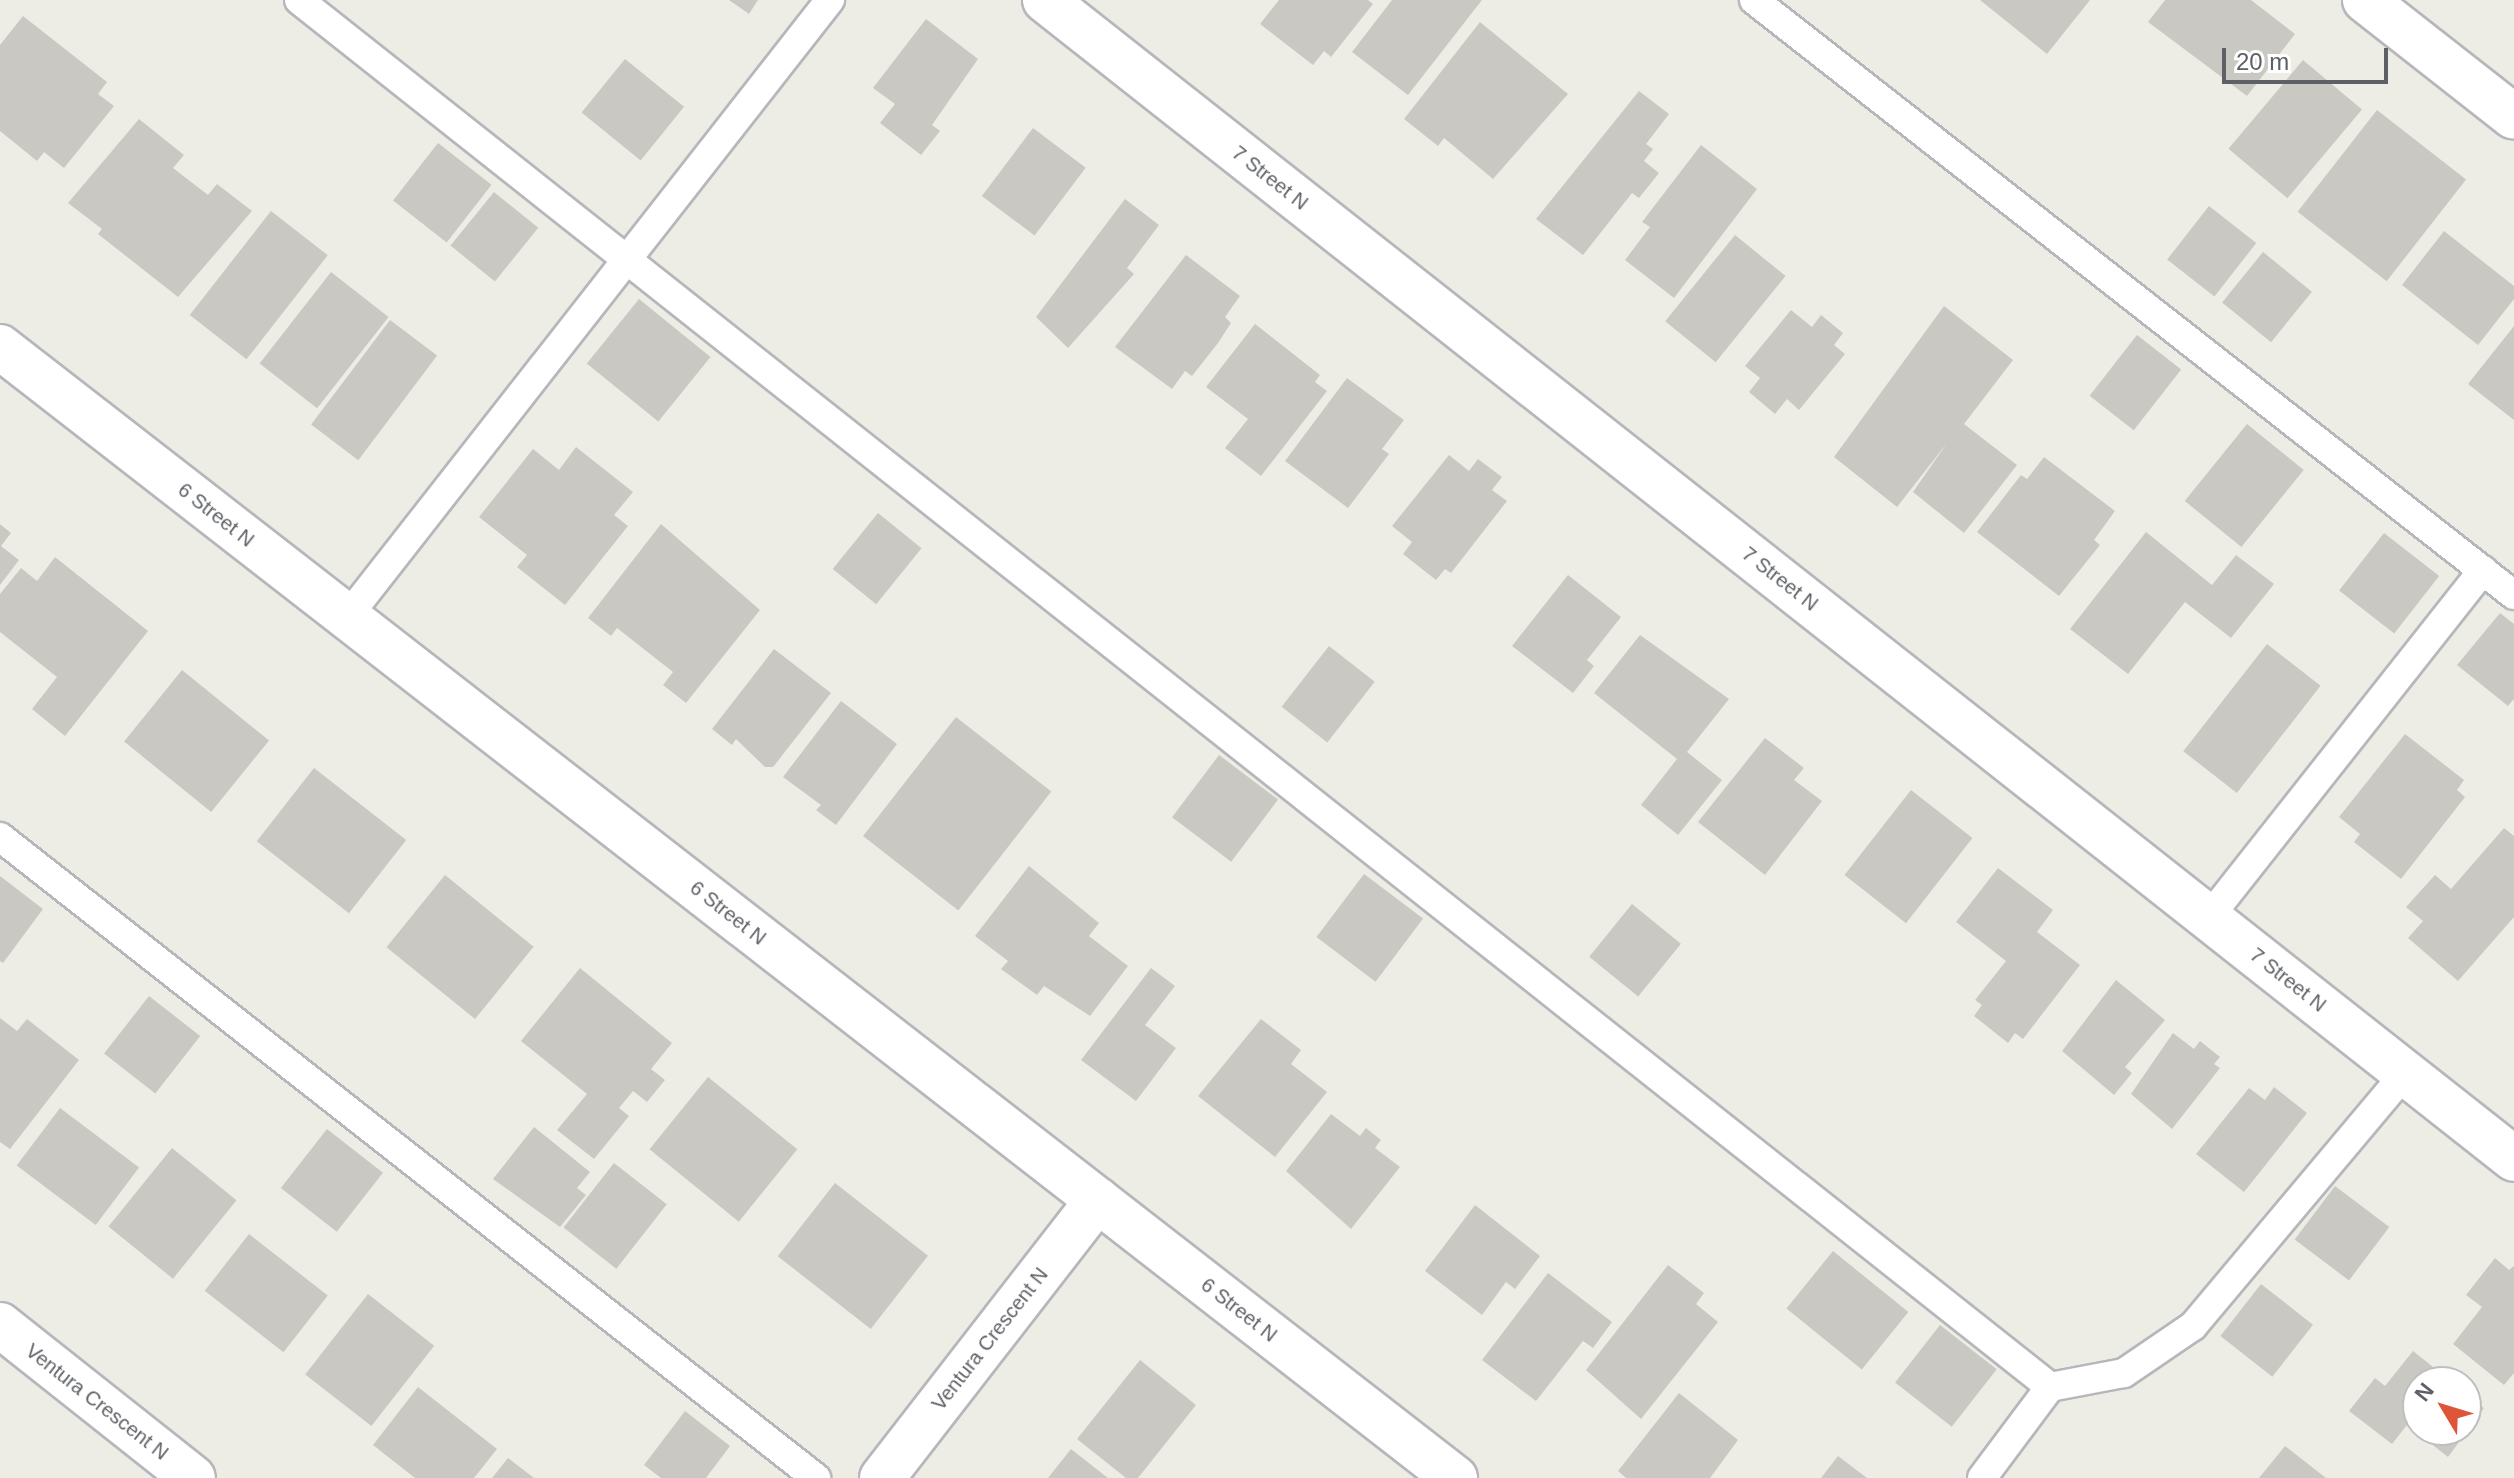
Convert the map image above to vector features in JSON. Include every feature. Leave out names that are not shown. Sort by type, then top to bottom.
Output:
[{"type":"street","name":"7 Street N","points":[[1045,0],[2514,1159]]},
{"type":"street","points":[[2365,0],[2514,117]]},
{"type":"street","name":"6 Street N","points":[[0,347],[1098,1200],[1441,1474]]},
{"type":"street","name":"Ventura Crescent N","points":[[882,1478],[1098,1200]]},
{"type":"street","name":"Ventura Crescent N","points":[[0,1325],[193,1478]]},
{"type":"lane","points":[[299,0],[2050,1387]]},
{"type":"lane","points":[[347,617],[830,0]]},
{"type":"lane","points":[[1754,0],[2514,595]]},
{"type":"lane","points":[[2209,917],[2483,570]]},
{"type":"lane","points":[[0,837],[816,1478]]},
{"type":"lane","points":[[1982,1478],[2050,1387],[2124,1373],[2193,1326],[2405,1073]]},
{"type":"building","points":[[729,0],[758,0],[749,14]]},
{"type":"building","points":[[1279,0],[1368,0],[1373,4],[1331,57],[1324,51],[1313,65],[1260,24]]},
{"type":"building","points":[[1392,0],[1482,0],[1408,95],[1352,52]]},
{"type":"building","points":[[1980,0],[2090,0],[2047,54]]},
{"type":"building","points":[[2165,0],[2251,0],[2295,34],[2247,96],[2148,22]]},
{"type":"building","points":[[23,16],[107,82],[98,94],[114,106],[64,168],[44,152],[37,161],[0,131],[0,45]]},
{"type":"building","points":[[926,19],[978,59],[932,125],[940,131],[921,155],[880,123],[895,104],[873,88]]},
{"type":"building","points":[[1480,22],[1568,94],[1493,179],[1444,138],[1438,146],[1404,119]]},
{"type":"building","points":[[625,59],[684,107],[641,160],[582,113]]},
{"type":"building","points":[[2303,60],[2362,109],[2287,198],[2228,149]]},
{"type":"building","points":[[1639,91],[1669,114],[1646,144],[1653,149],[1644,161],[1659,173],[1639,198],[1632,193],[1583,255],[1536,219]]},
{"type":"building","points":[[2377,110],[2466,180],[2387,281],[2298,212]]},
{"type":"building","points":[[139,119],[184,155],[173,168],[208,195],[217,184],[252,211],[178,297],[98,234],[102,229],[68,203]]},
{"type":"building","points":[[1033,128],[1086,168],[1035,236],[982,196]]},
{"type":"building","points":[[438,143],[492,185],[447,242],[393,201]]},
{"type":"building","points":[[1701,145],[1757,189],[1674,298],[1625,260],[1650,227],[1642,222]]},
{"type":"building","points":[[494,192],[538,228],[495,281],[451,246]]},
{"type":"building","points":[[1125,199],[1159,225],[1127,268],[1134,274],[1068,348],[1036,317]]},
{"type":"building","points":[[2209,206],[2256,243],[2214,297],[2167,260]]},
{"type":"building","points":[[271,211],[328,255],[246,359],[190,315]]},
{"type":"building","points":[[2444,231],[2514,286],[2514,299],[2478,345],[2402,285]]},
{"type":"building","points":[[1735,235],[1786,276],[1716,362],[1665,321]]},
{"type":"building","points":[[2263,252],[2312,292],[2271,342],[2222,303]]},
{"type":"building","points":[[1186,255],[1240,296],[1225,317],[1231,323],[1218,343],[1192,376],[1185,371],[1172,389],[1115,347]]},
{"type":"building","points":[[331,272],[389,317],[317,408],[260,363]]},
{"type":"building","points":[[639,299],[710,357],[658,421],[587,364]]},
{"type":"building","points":[[1944,306],[2013,360],[1964,424],[2017,465],[1964,533],[1913,492],[1947,443],[1897,507],[1834,457]]},
{"type":"building","points":[[1791,310],[1812,327],[1821,315],[1843,333],[1834,345],[1845,354],[1799,410],[1787,399],[1775,414],[1749,392],[1760,378],[1745,366]]},
{"type":"building","points":[[390,320],[437,356],[358,460],[311,425]]},
{"type":"building","points":[[1255,324],[1320,375],[1315,382],[1327,391],[1261,476],[1225,448],[1248,419],[1206,387]]},
{"type":"building","points":[[2514,326],[2514,420],[2468,384]]},
{"type":"building","points":[[2137,335],[2181,369],[2134,430],[2090,396]]},
{"type":"building","points":[[1347,378],[1404,420],[1382,449],[1389,454],[1348,508],[1285,461]]},
{"type":"building","points":[[2247,424],[2304,470],[2241,547],[2185,501]]},
{"type":"building","points":[[576,447],[633,492],[614,515],[628,526],[565,605],[517,567],[527,555],[479,517],[533,449],[559,470]]},
{"type":"building","points":[[1449,455],[1469,471],[1478,459],[1502,477],[1492,490],[1507,501],[1451,573],[1445,569],[1436,580],[1403,554],[1412,542],[1392,526]]},
{"type":"building","points":[[2044,457],[2115,511],[2094,540],[2100,545],[2059,596],[1977,532],[2021,475],[2027,479]]},
{"type":"building","points":[[878,513],[922,548],[876,604],[833,569]]},
{"type":"building","points":[[0,524],[11,533],[1,546],[19,560],[0,585]]},
{"type":"building","points":[[661,524],[760,610],[686,703],[663,685],[673,672],[617,628],[611,636],[588,618]]},
{"type":"building","points":[[2146,532],[2212,585],[2236,555],[2274,584],[2231,638],[2185,602],[2128,674],[2070,629]]},
{"type":"building","points":[[2384,533],[2439,576],[2394,634],[2339,591]]},
{"type":"building","points":[[55,557],[148,631],[65,736],[32,709],[57,677],[0,632],[0,594],[21,568],[37,581]]},
{"type":"building","points":[[1568,575],[1621,617],[1587,660],[1594,666],[1573,693],[1512,646]]},
{"type":"building","points":[[2500,613],[2514,624],[2514,699],[2508,706],[2457,665]]},
{"type":"building","points":[[1640,635],[1729,699],[1687,752],[1722,780],[1678,835],[1641,805],[1677,759],[1594,693]]},
{"type":"building","points":[[2267,644],[2321,686],[2237,793],[2183,751]]},
{"type":"building","points":[[1329,646],[1375,682],[1327,742],[1282,707]]},
{"type":"building","points":[[774,649],[831,693],[773,767],[765,767],[736,739],[732,745],[712,729]]},
{"type":"building","points":[[182,670],[269,740],[211,812],[124,741]]},
{"type":"building","points":[[841,701],[897,744],[836,825],[816,810],[821,805],[783,777]]},
{"type":"building","points":[[956,717],[1051,791],[958,910],[863,836]]},
{"type":"building","points":[[2405,734],[2464,780],[2457,790],[2465,797],[2401,879],[2354,842],[2360,834],[2339,817]]},
{"type":"building","points":[[1765,738],[1804,768],[1794,780],[1822,801],[1765,875],[1698,822]]},
{"type":"building","points":[[1219,755],[1278,800],[1231,862],[1172,817]]},
{"type":"building","points":[[314,768],[406,840],[349,913],[257,841]]},
{"type":"building","points":[[1911,790],[1972,838],[1906,923],[1845,875]]},
{"type":"building","points":[[2504,828],[2514,836],[2514,917],[2458,981],[2408,938],[2423,921],[2406,907],[2435,875],[2451,889]]},
{"type":"building","points":[[1029,866],[1099,923],[1089,936],[1128,966],[1090,1016],[1044,986],[1037,995],[1001,969],[1008,961],[975,936]]},
{"type":"building","points":[[1998,868],[2053,910],[2037,932],[2080,965],[2023,1039],[2015,1033],[2008,1043],[1974,1016],[1982,1005],[1975,1000],[2006,961],[1956,922]]},
{"type":"building","points":[[1364,874],[1423,919],[1376,982],[1316,937]]},
{"type":"building","points":[[445,875],[534,947],[475,1019],[386,947]]},
{"type":"building","points":[[0,876],[43,909],[3,963],[0,961]]},
{"type":"building","points":[[1632,904],[1681,944],[1638,996],[1589,957]]},
{"type":"building","points":[[580,968],[672,1043],[651,1069],[665,1080],[647,1102],[633,1091],[619,1108],[629,1116],[594,1159],[557,1130],[587,1094],[521,1041]]},
{"type":"building","points":[[1151,968],[1175,986],[1145,1025],[1176,1048],[1136,1101],[1081,1060]]},
{"type":"building","points":[[2116,980],[2165,1020],[2125,1067],[2132,1073],[2114,1095],[2062,1051]]},
{"type":"building","points":[[149,996],[200,1036],[155,1094],[104,1054]]},
{"type":"building","points":[[0,1018],[17,1031],[27,1019],[79,1060],[10,1149],[0,1142]]},
{"type":"building","points":[[1261,1019],[1301,1050],[1291,1064],[1327,1092],[1275,1157],[1198,1096]]},
{"type":"building","points":[[2173,1033],[2194,1049],[2200,1041],[2220,1057],[2214,1064],[2220,1068],[2172,1129],[2131,1094]]},
{"type":"building","points":[[708,1077],[797,1149],[739,1222],[649,1149]]},
{"type":"building","points":[[2274,1087],[2307,1113],[2244,1192],[2196,1154],[2249,1088],[2265,1100]]},
{"type":"building","points":[[60,1108],[139,1168],[96,1225],[17,1166]]},
{"type":"building","points":[[1331,1114],[1360,1136],[1366,1128],[1381,1140],[1375,1148],[1400,1167],[1351,1229],[1286,1171]]},
{"type":"building","points":[[534,1127],[590,1172],[577,1188],[586,1195],[560,1227],[493,1179]]},
{"type":"building","points":[[327,1129],[383,1173],[337,1232],[281,1188]]},
{"type":"building","points":[[172,1148],[237,1200],[173,1279],[108,1226]]},
{"type":"building","points":[[614,1163],[667,1204],[616,1269],[564,1228]]},
{"type":"building","points":[[835,1183],[928,1256],[871,1329],[778,1256]]},
{"type":"building","points":[[2335,1186],[2389,1227],[2349,1280],[2295,1240]]},
{"type":"building","points":[[1475,1205],[1540,1256],[1515,1289],[1506,1282],[1482,1315],[1425,1271]]},
{"type":"building","points":[[249,1234],[328,1296],[283,1352],[205,1291]]},
{"type":"building","points":[[1833,1251],[1908,1312],[1862,1370],[1786,1309]]},
{"type":"building","points":[[2495,1258],[2509,1270],[2514,1266],[2514,1373],[2504,1385],[2453,1344],[2482,1307],[2466,1295]]},
{"type":"building","points":[[1668,1265],[1704,1293],[1696,1304],[1718,1322],[1641,1419],[1586,1370]]},
{"type":"building","points":[[1548,1273],[1612,1322],[1593,1348],[1583,1341],[1536,1401],[1482,1360]]},
{"type":"building","points":[[2261,1284],[2313,1325],[2272,1377],[2220,1336]]},
{"type":"building","points":[[368,1294],[434,1346],[371,1426],[305,1374]]},
{"type":"building","points":[[1940,1325],[1997,1369],[1952,1427],[1895,1383]]},
{"type":"building","points":[[2413,1351],[2432,1366],[2402,1366],[2402,1431],[2392,1444],[2349,1411],[2375,1378],[2385,1386]]},
{"type":"building","points":[[1140,1360],[1196,1405],[1138,1478],[1126,1478],[1077,1439]]},
{"type":"building","points":[[418,1387],[497,1449],[474,1478],[415,1478],[373,1445]]},
{"type":"building","points":[[1679,1393],[1738,1440],[1710,1478],[1626,1478],[1618,1471]]},
{"type":"building","points":[[685,1411],[730,1446],[706,1478],[661,1478],[644,1465]]},
{"type":"building","points":[[2285,1446],[2326,1478],[2259,1478]]},
{"type":"building","points":[[2434,1446],[2456,1446],[2448,1457]]},
{"type":"building","points":[[1071,1449],[1108,1478],[1048,1478]]},
{"type":"building","points":[[1838,1456],[1867,1478],[1821,1478]]},
{"type":"building","points":[[508,1458],[534,1478],[492,1478]]}]
